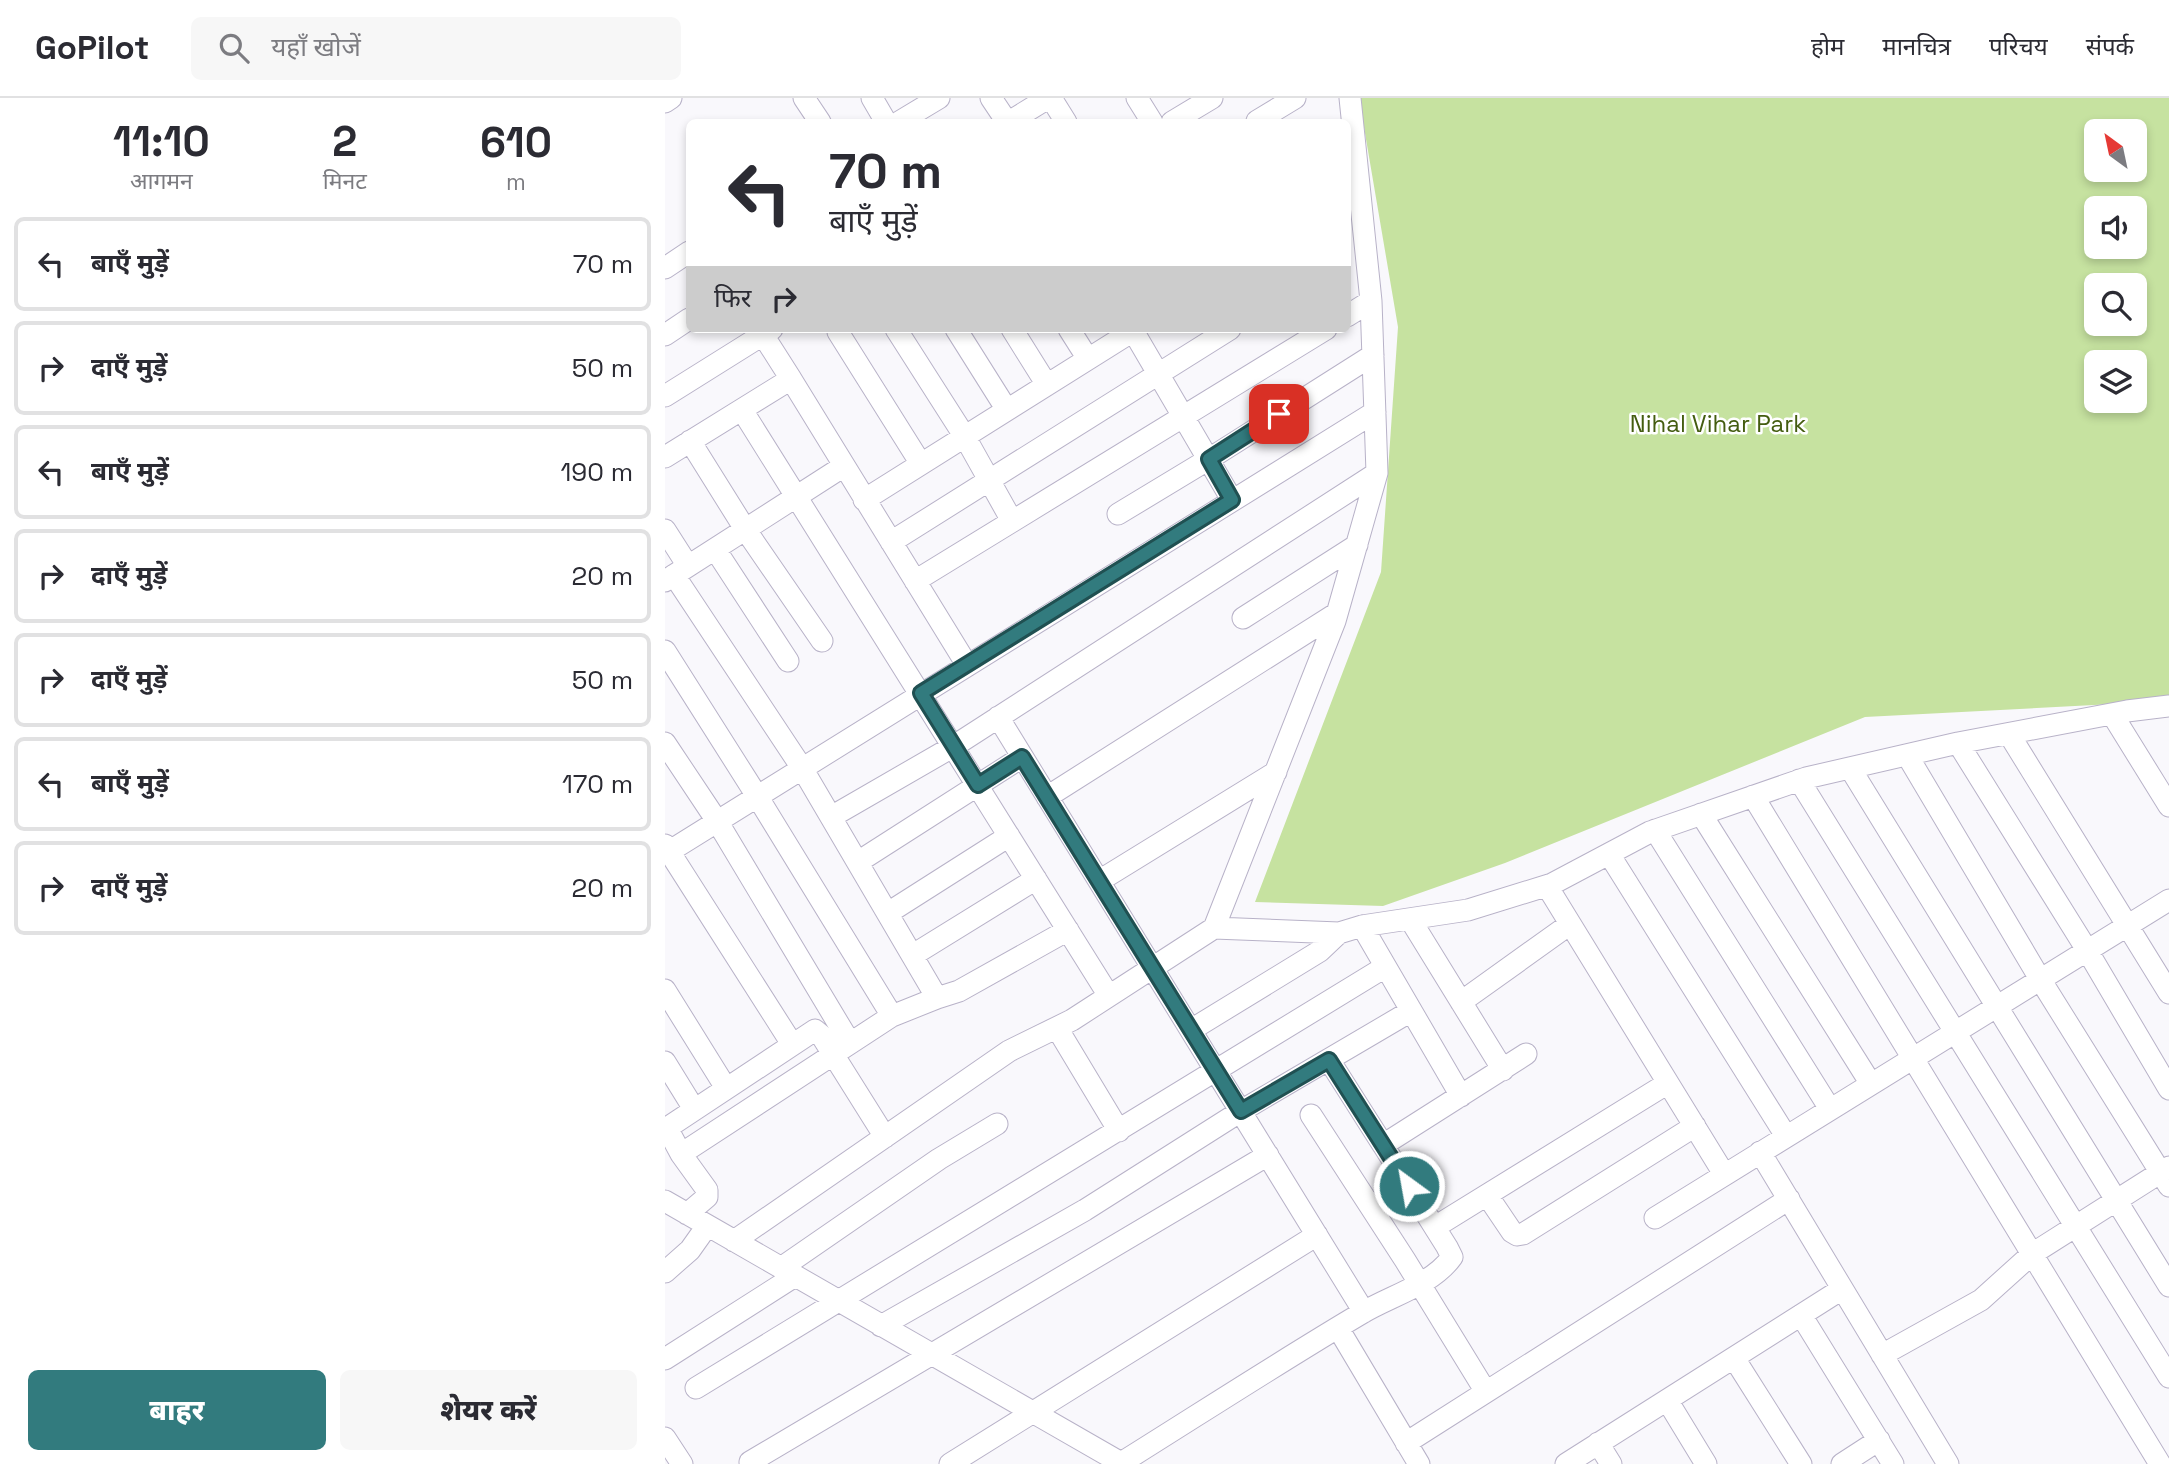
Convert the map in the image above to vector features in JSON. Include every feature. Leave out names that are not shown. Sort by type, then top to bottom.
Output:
[{"type":"street","points":[[665,102],[671,98]]},
{"type":"street","points":[[804,98],[818,119]]},
{"type":"street","points":[[872,98],[884,119]]},
{"type":"street","points":[[904,119],[939,98]]},
{"type":"street","points":[[991,98],[1006,119]]},
{"type":"street","points":[[1013,119],[1049,98],[1064,119]]},
{"type":"street","points":[[1137,98],[1150,119]]},
{"type":"street","points":[[1177,119],[1212,98]]},
{"type":"street","points":[[1260,119],[1295,98]]},
{"type":"street","points":[[734,1241],[1009,1051],[1057,1028],[1214,928],[1337,613],[1377,473],[1371,301],[1356,252],[1351,167]]},
{"type":"street","points":[[665,268],[686,255]]},
{"type":"street","points":[[1351,314],[1371,301]]},
{"type":"street","points":[[665,335],[686,322]]},
{"type":"street","points":[[665,396],[766,333]]},
{"type":"street","points":[[768,333],[791,379],[967,665]]},
{"type":"street","points":[[839,333],[921,464]]},
{"type":"street","points":[[899,333],[965,437],[1013,521]]},
{"type":"street","points":[[959,333],[1007,410]]},
{"type":"street","points":[[1014,333],[1047,385]]},
{"type":"street","points":[[1072,333],[1089,359]]},
{"type":"street","points":[[864,500],[1129,333]]},
{"type":"street","points":[[1136,333],[1232,500]]},
{"type":"street","points":[[891,542],[1223,333]]},
{"type":"street","points":[[915,581],[1319,333]]},
{"type":"street","points":[[1118,514],[1373,355]]},
{"type":"street","points":[[665,457],[791,379]]},
{"type":"street","points":[[742,410],[1109,996]]},
{"type":"street","points":[[792,1044],[666,850],[717,821],[1375,412]]},
{"type":"street","points":[[690,441],[745,529],[822,641]]},
{"type":"street","points":[[675,574],[844,466]]},
{"type":"street","points":[[831,817],[954,746],[1377,473]]},
{"type":"street","points":[[665,530],[675,574],[802,768],[937,998]]},
{"type":"street","points":[[1243,618],[1357,545]]},
{"type":"street","points":[[715,549],[789,661]]},
{"type":"street","points":[[1047,797],[1337,613]]},
{"type":"street","points":[[665,651],[892,1016]]},
{"type":"street","points":[[1214,928],[1339,933],[1362,926],[1468,910],[1547,886],[1655,830],[1800,780],[1958,743],[2169,706]]},
{"type":"street","points":[[2112,714],[2169,806]]},
{"type":"street","points":[[998,717],[1364,1312]]},
{"type":"street","points":[[2009,734],[2169,993]]},
{"type":"street","points":[[665,743],[717,821],[841,1048],[885,1137]]},
{"type":"street","points":[[1958,743],[2087,950],[2169,1089]]},
{"type":"street","points":[[1882,1355],[1980,1300],[2032,1254],[2116,1201],[2166,1175],[2040,979],[1907,755]]},
{"type":"street","points":[[858,862],[1022,757]]},
{"type":"street","points":[[1850,768],[2169,1286]]},
{"type":"street","points":[[1100,881],[1276,772]]},
{"type":"street","points":[[1800,780],[2169,1377]]},
{"type":"street","points":[[1753,796],[2160,1464]]},
{"type":"street","points":[[1701,814],[1871,1084]]},
{"type":"street","points":[[1655,830],[1830,1109]]},
{"type":"street","points":[[888,913],[1009,836]]},
{"type":"street","points":[[1609,854],[1786,1136]]},
{"type":"street","points":[[913,955],[1036,879]]},
{"type":"street","points":[[1547,886],[1724,1174]]},
{"type":"street","points":[[1655,1218],[2169,900]]},
{"type":"street","points":[[1410,919],[1503,1070]]},
{"type":"street","points":[[1461,1002],[1570,924]]},
{"type":"street","points":[[1362,926],[1461,1096]]},
{"type":"street","points":[[681,1154],[892,1016],[959,991],[1068,930]]},
{"type":"street","points":[[1191,1030],[1320,951],[1339,933]]},
{"type":"street","points":[[696,1388],[1385,967]]},
{"type":"street","points":[[665,990],[726,1088]]},
{"type":"street","points":[[881,1326],[1085,1210],[1241,1111],[1412,1011]]},
{"type":"street","points":[[1057,1028],[1119,1131]]},
{"type":"street","points":[[687,1214],[707,1197],[707,1190],[666,1129],[815,1031],[841,1048]]},
{"type":"street","points":[[1383,1145],[1526,1055]]},
{"type":"street","points":[[665,1201],[1122,1464],[1364,1312],[1419,1283],[1445,1266],[1452,1257],[1329,1060]]},
{"type":"street","points":[[665,1062],[694,1109]]},
{"type":"street","points":[[1435,1227],[1668,1083]]},
{"type":"street","points":[[1311,1115],[1486,1392]]},
{"type":"street","points":[[665,1359],[788,1272],[939,1159],[997,1124]]},
{"type":"street","points":[[1487,1195],[1512,1232],[1517,1235],[1524,1234],[1695,1126]]},
{"type":"street","points":[[1760,1152],[1948,1464]]},
{"type":"street","points":[[750,1462],[1268,1155]]},
{"type":"street","points":[[1406,1443],[1789,1199]]},
{"type":"street","points":[[665,1272],[690,1250],[707,1226]]},
{"type":"street","points":[[950,1464],[1317,1235]]},
{"type":"street","points":[[1566,1464],[1842,1289]]},
{"type":"street","points":[[1801,1315],[1893,1464]]},
{"type":"street","points":[[1338,1328],[1419,1464]]},
{"type":"street","points":[[1734,1357],[1801,1464]]},
{"type":"street","points":[[1667,1400],[1706,1464]]},
{"type":"street","points":[[665,1438],[682,1464]]},
{"type":"street","points":[[1842,1464],[1879,1440]]},
{"type":"street","points":[[1598,1443],[1611,1464]]},
{"type":"green space","name":"Nihal Vihar Park","points":[[1359,98],[2169,98],[2169,715],[2151,702],[1865,717],[1505,863],[1383,906],[1255,902],[1381,572],[1398,327]]},
{"type":"route","points":[[1279,414],[1209,459],[1232,500],[921,693],[978,785],[1022,757],[1241,1111],[1329,1060],[1409,1186]]}]
